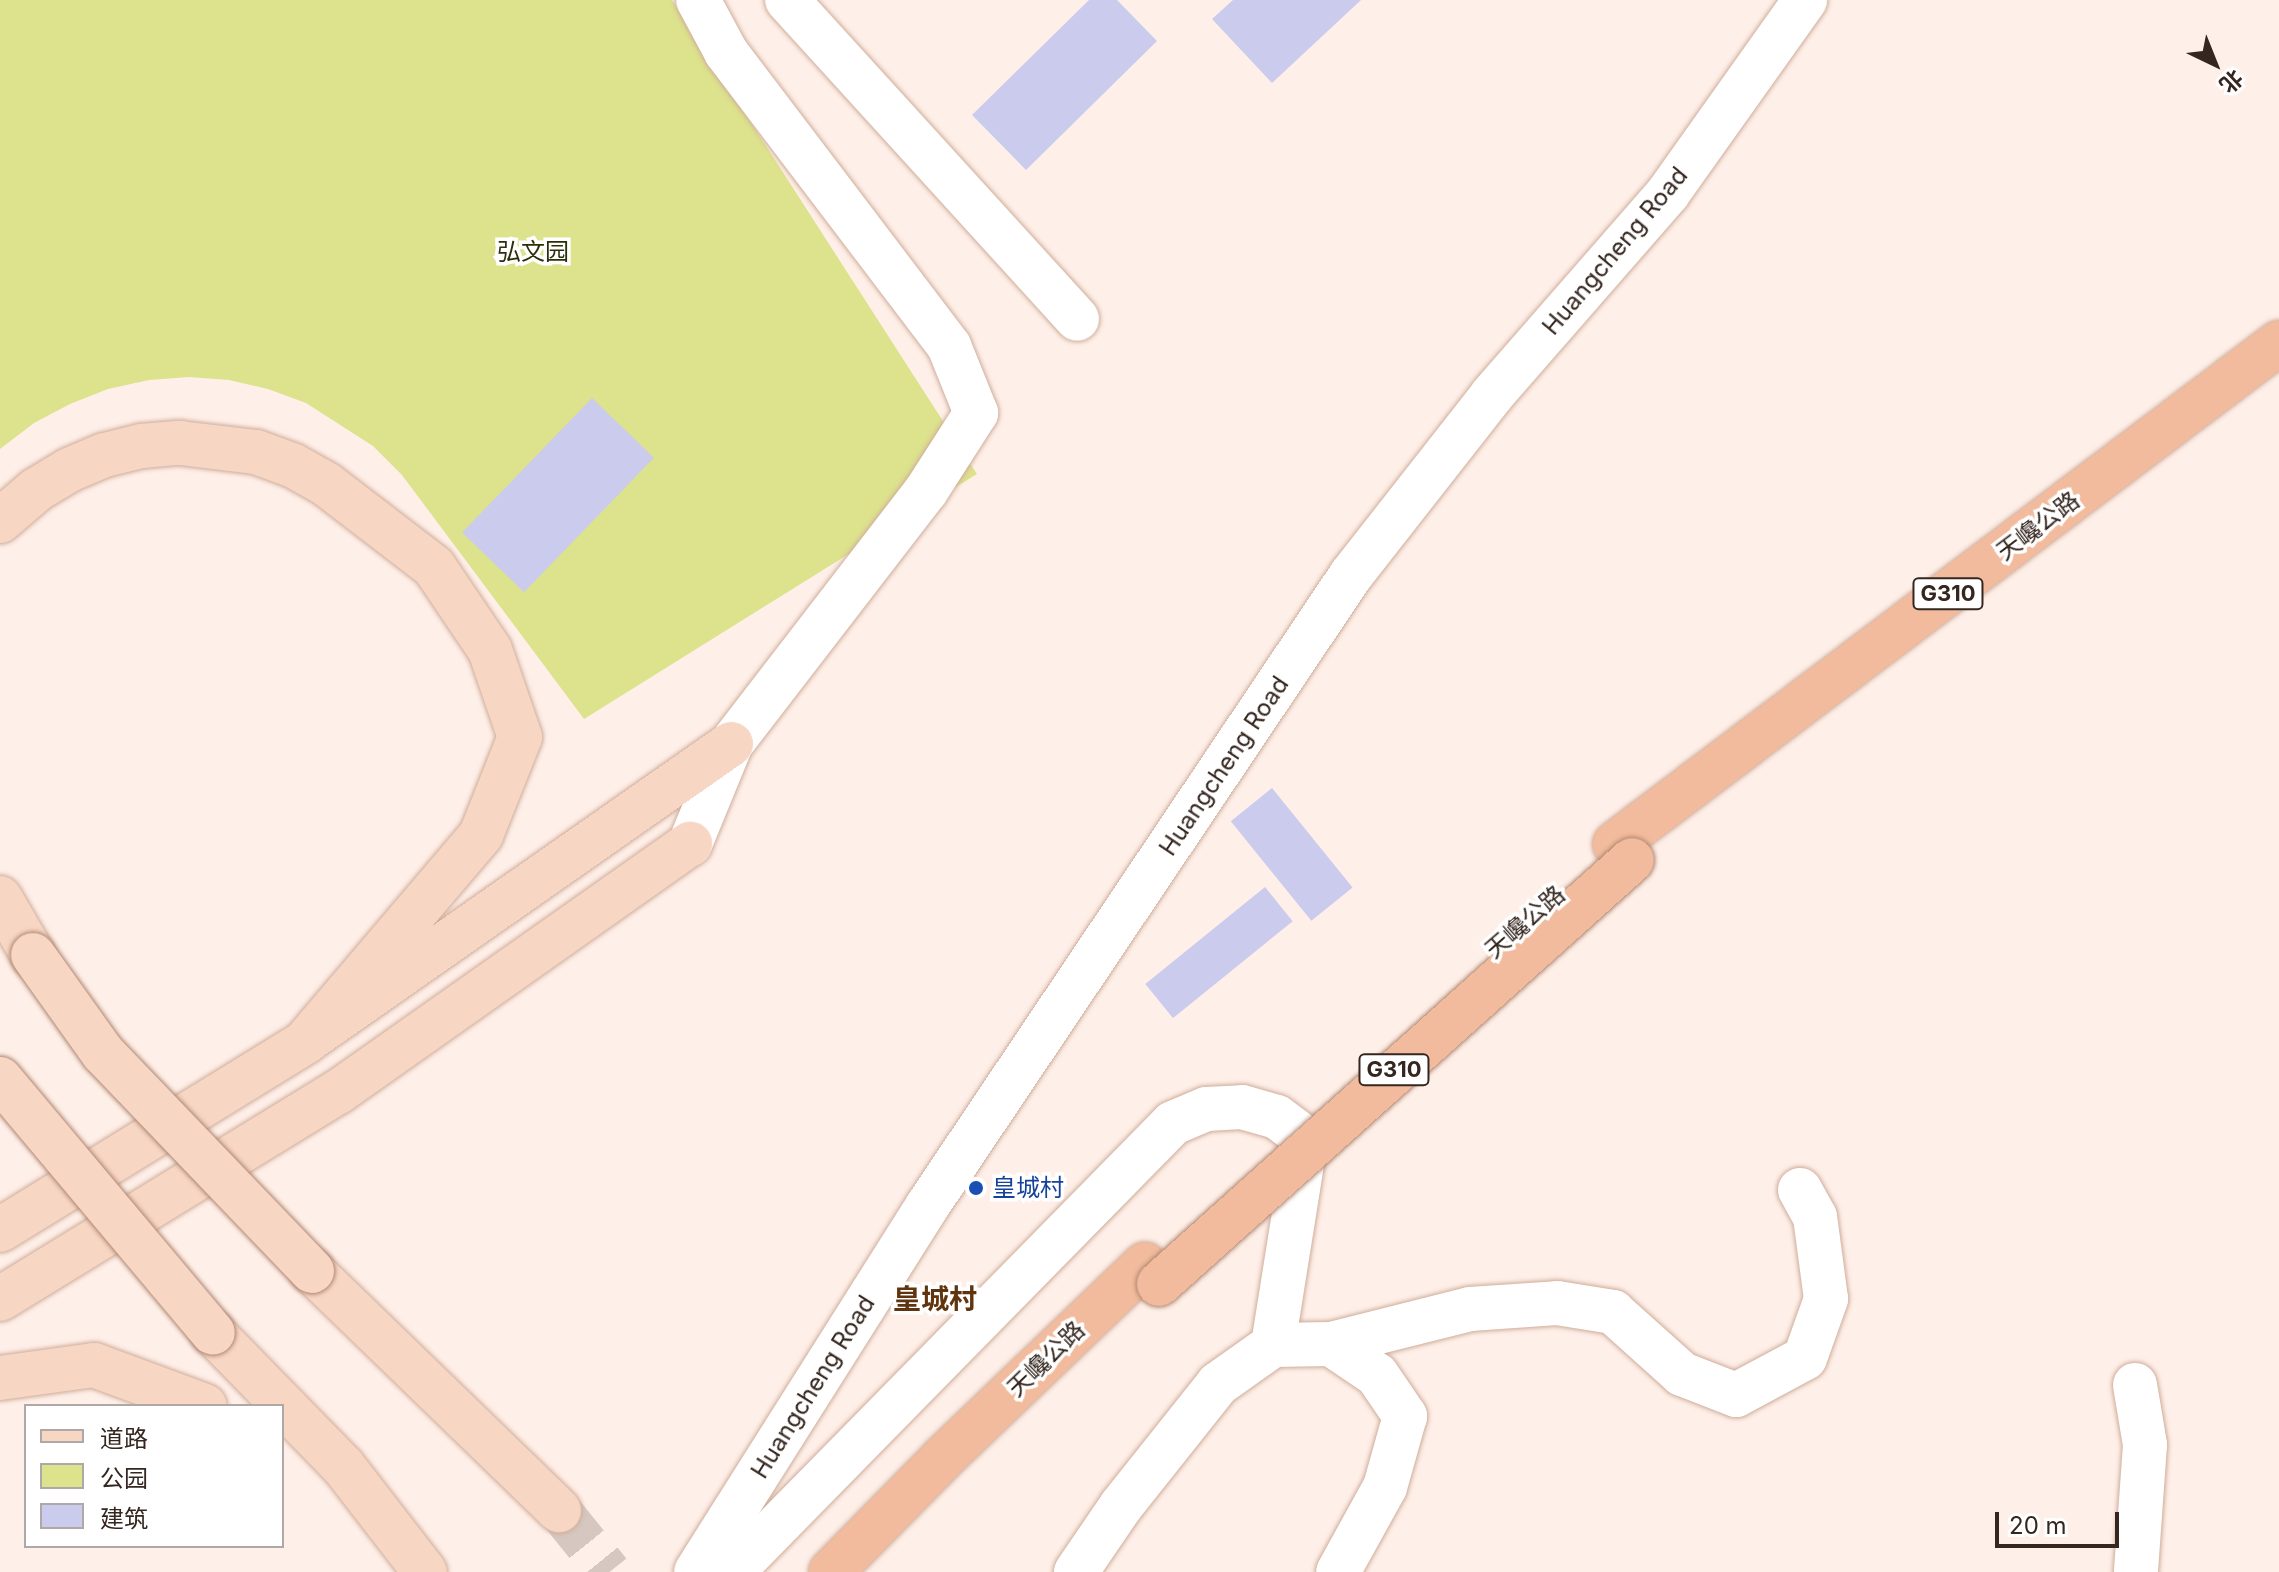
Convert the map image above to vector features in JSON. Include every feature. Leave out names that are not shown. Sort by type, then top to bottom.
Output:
[{"type":"highway","name":"天巉公路","points":[[864,1572],[1152,1274],[1375,1051],[1624,852],[2279,343]]},
{"type":"highway","name":"天巉公路","points":[[1624,852],[2279,381]]},
{"type":"highway","name":"天巉公路","points":[[831,1572],[942,1459],[1152,1274]]},
{"type":"main road","points":[[0,521],[36,490],[69,470],[105,455],[142,446],[180,443],[256,452],[292,465],[326,484],[434,567],[490,650],[520,737],[481,835],[305,1042]]},
{"type":"main road","points":[[0,1230],[305,1042],[731,744]]},
{"type":"main road","points":[[0,1299],[338,1092],[690,844]]},
{"type":"main road","points":[[0,898],[33,955],[103,1053],[312,1271],[559,1510]]},
{"type":"main road","points":[[305,1042],[338,1092]]},
{"type":"main road","points":[[0,1079],[213,1333],[282,1404]]},
{"type":"main road","points":[[0,1378],[94,1365],[200,1404]]},
{"type":"main road","points":[[284,1406],[343,1466],[425,1572]]},
{"type":"main road","points":[[284,1440],[343,1466]]},
{"type":"street","points":[[690,844],[731,744],[926,491],[976,413],[949,346],[726,52],[698,0]]},
{"type":"street","points":[[787,0],[1077,319]]},
{"type":"street","name":"Huangcheng Road","points":[[696,1572],[928,1205],[1351,575],[1492,395],[1668,193],[1805,0]]},
{"type":"street","points":[[732,1572],[1173,1123],[1206,1109],[1242,1107],[1277,1117],[1306,1139],[1273,1345]]},
{"type":"street","points":[[1076,1572],[1121,1506],[1218,1384],[1273,1345],[1331,1344],[1470,1309],[1557,1303],[1613,1312],[1682,1374],[1736,1395],[1805,1358],[1826,1299],[1815,1217],[1800,1190]]},
{"type":"street","points":[[1331,1344],[1377,1375],[1405,1416],[1385,1487],[1338,1572]]},
{"type":"street","points":[[2135,1385],[2145,1445],[2136,1572]]},
{"type":"green space","name":"弘文园","points":[[0,0],[672,0],[977,474],[584,719],[402,475],[373,446],[306,403],[268,389],[229,380],[189,377],[149,380],[108,389],[70,404],[34,423],[0,449]]},
{"type":"building","points":[[1089,0],[1117,0],[1157,41],[1026,170],[972,115]]},
{"type":"building","points":[[1233,0],[1361,0],[1272,83],[1212,19]]},
{"type":"building","points":[[592,398],[654,458],[524,592],[462,533]]},
{"type":"building","points":[[1272,788],[1353,887],[1311,921],[1231,821]]},
{"type":"building","points":[[1265,887],[1293,921],[1173,1018],[1145,984]]},
{"type":"tunnel","points":[[559,1510],[609,1572]]},
{"type":"place","name":"皇城村","points":[[976,1188]]},
{"type":"district","name":"皇城村","points":[[935,1299]]}]
